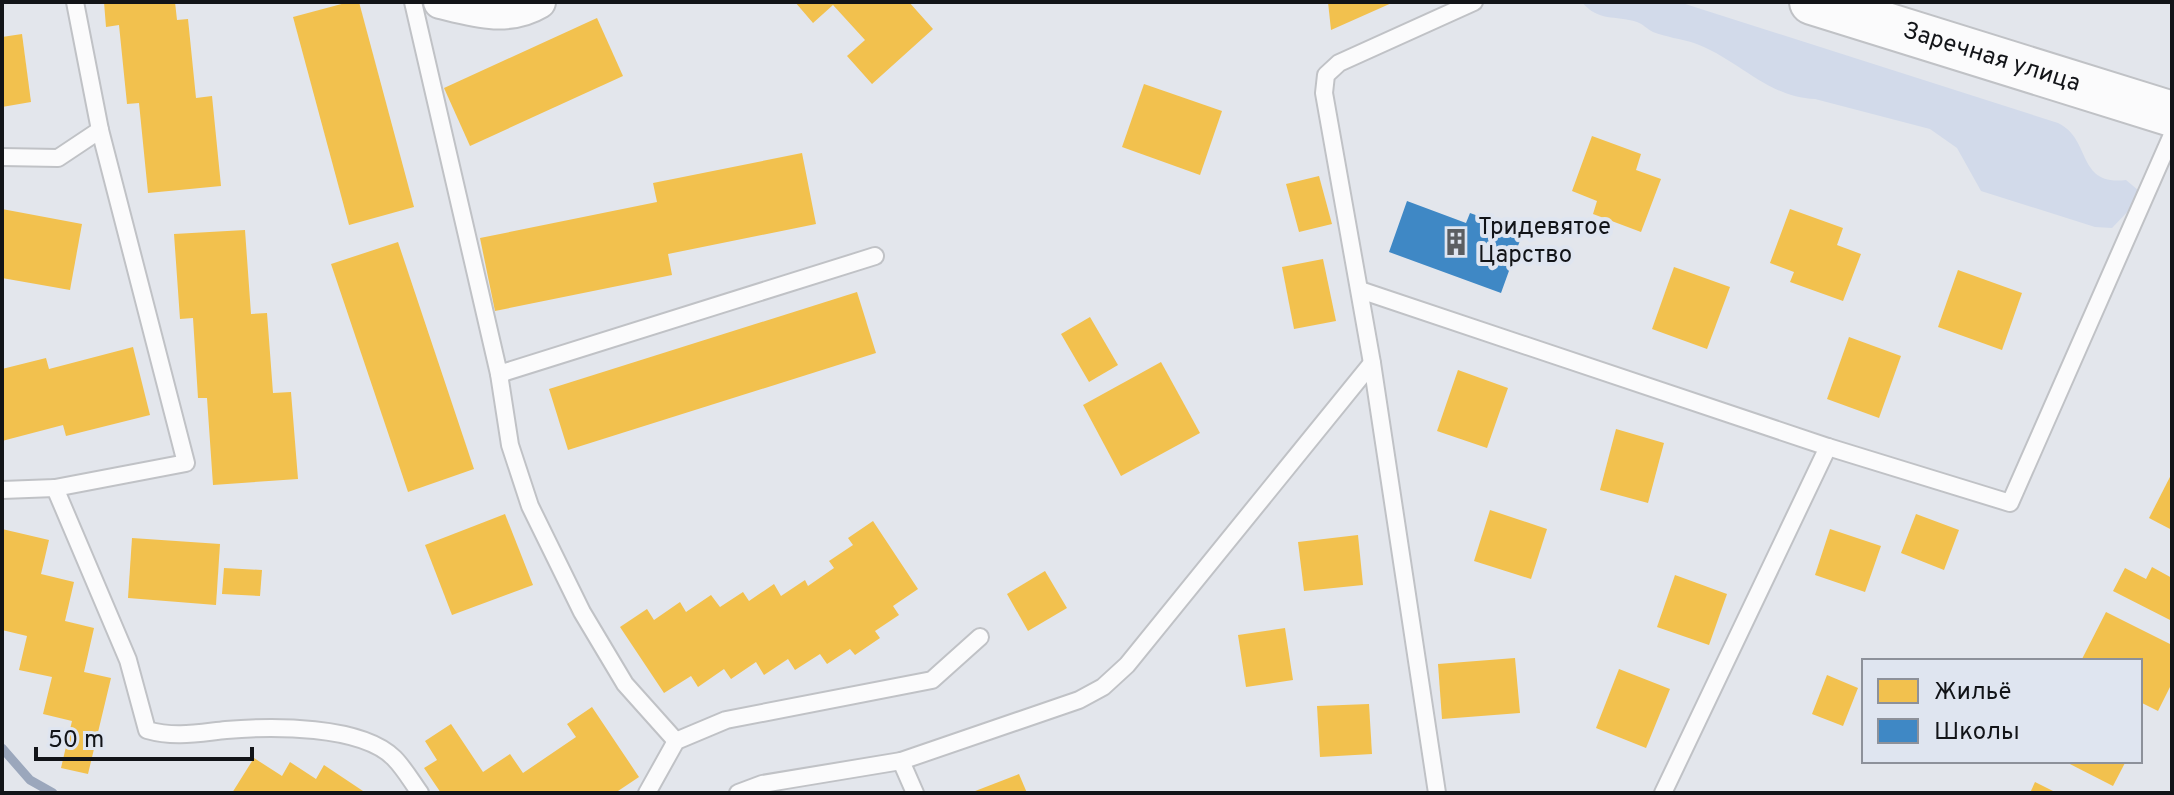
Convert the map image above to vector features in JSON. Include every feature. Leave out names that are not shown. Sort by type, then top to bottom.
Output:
[{"type":"main road","name":"Заречная улица","points":[[1812,2],[2172,114]]},
{"type":"street","points":[[440,2],[482,13],[509,13],[539,2]]},
{"type":"lane","points":[[2,490],[55,488],[186,463],[100,130],[75,2]]},
{"type":"lane","points":[[413,2],[499,374],[510,445],[530,506],[582,612],[625,684],[676,741]]},
{"type":"lane","points":[[1437,793],[1372,363],[1324,93],[1326,75],[1339,63],[1474,2]]},
{"type":"lane","points":[[2,157],[58,158],[100,130]]},
{"type":"lane","points":[[1360,290],[1828,447],[2010,503],[2172,135]]},
{"type":"lane","points":[[499,374],[875,256]]},
{"type":"lane","points":[[738,793],[762,784],[901,761],[1079,700],[1103,687],[1127,665],[1372,363]]},
{"type":"lane","points":[[1663,793],[1828,447]]},
{"type":"lane","points":[[55,488],[128,660],[147,730],[170,737],[230,730],[306,730],[361,739],[393,757],[420,793]]},
{"type":"lane","points":[[647,793],[676,741],[726,720],[932,680],[980,637]]},
{"type":"lane","points":[[901,761],[915,793]]},
{"type":"shaded area","points":[[1582,2],[1679,2],[2058,123],[2069,130],[2091,169],[2099,176],[2126,180],[2138,190],[2134,205],[2112,228],[2095,227],[1981,191],[1957,148],[1930,129],[1782,92],[1710,50],[1653,32],[1637,22],[1594,13]]},
{"type":"building: Жильё","points":[[104,2],[175,2],[177,20],[188,19],[196,98],[212,96],[221,186],[148,193],[139,103],[127,104],[119,25],[106,27]]},
{"type":"building: Жильё","points":[[359,2],[414,207],[349,225],[293,17]]},
{"type":"building: Жильё","points":[[795,2],[909,2],[933,29],[872,84],[847,56],[865,40],[833,5],[813,23]]},
{"type":"building: Жильё","points":[[1328,2],[1394,2],[1331,30]]},
{"type":"building: Жильё","points":[[597,18],[623,76],[470,146],[444,88]]},
{"type":"building: Жильё","points":[[22,34],[31,102],[2,107],[2,37]]},
{"type":"building: Жильё","points":[[1144,84],[1222,111],[1200,175],[1122,147]]},
{"type":"building: Жильё","points":[[1592,136],[1641,154],[1636,170],[1661,179],[1641,232],[1593,214],[1597,201],[1572,191]]},
{"type":"building: Жильё","points":[[802,153],[816,224],[668,254],[672,275],[495,311],[480,238],[657,202],[653,183]]},
{"type":"building: Жильё","points":[[1319,176],[1332,224],[1299,232],[1286,184]]},
{"type":"building: Жильё","points":[[2,209],[82,224],[70,290],[2,278]]},
{"type":"building: Жильё","points":[[1790,209],[1843,228],[1837,245],[1861,254],[1843,301],[1790,282],[1794,272],[1770,263]]},
{"type":"building: Жильё","points":[[245,230],[251,314],[267,313],[273,393],[291,392],[298,479],[213,485],[207,398],[198,398],[193,318],[180,319],[174,234]]},
{"type":"building: Жильё","points":[[398,242],[474,469],[408,492],[331,264]]},
{"type":"building: Жильё","points":[[1323,259],[1336,321],[1294,329],[1282,267]]},
{"type":"building: Жильё","points":[[1674,267],[1730,287],[1707,349],[1652,329]]},
{"type":"building: Жильё","points":[[1958,270],[2022,293],[2002,350],[1938,327]]},
{"type":"building: Жильё","points":[[857,292],[876,353],[568,450],[549,389]]},
{"type":"building: Жильё","points":[[1090,317],[1118,365],[1089,382],[1061,334]]},
{"type":"building: Жильё","points":[[1849,337],[1901,356],[1879,418],[1827,399]]},
{"type":"building: Жильё","points":[[133,347],[150,415],[66,436],[63,425],[2,441],[2,369],[46,358],[49,369]]},
{"type":"building: Жильё","points":[[1161,362],[1200,433],[1121,476],[1083,405]]},
{"type":"building: Жильё","points":[[1458,370],[1508,388],[1487,448],[1437,431]]},
{"type":"building: Жильё","points":[[1616,429],[1664,443],[1648,503],[1600,490]]},
{"type":"building: Жильё","points":[[2172,473],[2172,530],[2149,518]]},
{"type":"building: Жильё","points":[[1490,510],[1547,529],[1531,579],[1474,561]]},
{"type":"building: Жильё","points":[[505,514],[533,585],[452,615],[425,545]]},
{"type":"building: Жильё","points":[[1916,514],[1959,530],[1944,570],[1901,553]]},
{"type":"building: Жильё","points":[[873,521],[918,589],[893,606],[899,615],[875,631],[880,638],[855,655],[850,649],[827,664],[820,654],[795,670],[788,659],[764,675],[756,662],[731,679],[724,669],[698,687],[691,676],[664,693],[620,627],[647,609],[654,620],[680,602],[686,612],[711,595],[720,607],[743,592],[749,601],[774,584],[781,596],[805,580],[808,586],[834,568],[829,561],[853,545],[848,538]]},
{"type":"building: Жильё","points":[[2,529],[49,540],[41,574],[74,582],[65,621],[94,628],[84,672],[111,678],[88,774],[61,768],[72,721],[43,714],[52,677],[19,670],[27,636],[2,630]]},
{"type":"building: Жильё","points":[[1830,529],[1881,546],[1865,592],[1815,575]]},
{"type":"building: Жильё","points":[[1358,535],[1363,585],[1304,591],[1298,542]]},
{"type":"building: Жильё","points":[[132,538],[220,544],[216,605],[128,598]]},
{"type":"building: Жильё","points":[[2152,567],[2172,578],[2172,621],[2113,591],[2125,568],[2146,579]]},
{"type":"building: Жильё","points":[[224,568],[262,570],[260,596],[222,594]]},
{"type":"building: Жильё","points":[[1045,571],[1067,608],[1028,631],[1007,594]]},
{"type":"building: Жильё","points":[[1675,575],[1727,594],[1709,645],[1657,627]]},
{"type":"building: Жильё","points":[[2106,612],[2172,645],[2172,683],[2158,711],[2142,703],[2142,659],[2082,659]]},
{"type":"building: Жильё","points":[[1285,628],[1293,680],[1246,687],[1238,635]]},
{"type":"building: Жильё","points":[[1515,658],[1520,713],[1442,719],[1438,664]]},
{"type":"building: Жильё","points":[[1619,669],[1670,689],[1646,748],[1596,728]]},
{"type":"building: Жильё","points":[[1827,675],[1858,688],[1843,726],[1812,714]]},
{"type":"building: Жильё","points":[[1369,704],[1372,754],[1320,757],[1317,706]]},
{"type":"building: Жильё","points":[[592,707],[639,777],[615,793],[441,793],[424,768],[437,760],[425,741],[451,724],[483,772],[510,754],[523,773],[576,737],[567,724]]},
{"type":"building: Жильё","points":[[254,758],[282,776],[290,762],[316,779],[324,765],[366,793],[232,793]]},
{"type":"building: Жильё","points":[[2068,763],[2125,763],[2113,786]]},
{"type":"building: Жильё","points":[[1019,774],[1027,793],[970,793]]},
{"type":"building: Жильё","points":[[2035,782],[2057,793],[2030,793]]},
{"type":"building: Школы","name":"Тридевятое Царство","points":[[1407,201],[1466,223],[1470,213],[1523,232],[1501,293],[1389,252]]},
{"type":"waterway","points":[[2,748],[30,780],[53,793]]},
{"type":"place","name":"Тридевятое Царство","points":[[1456,242]]}]
